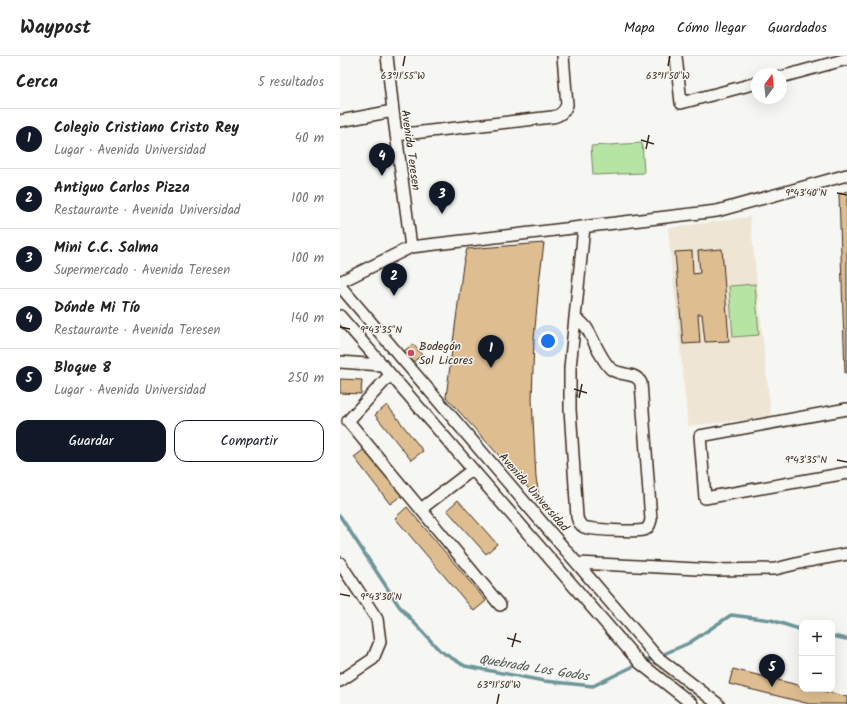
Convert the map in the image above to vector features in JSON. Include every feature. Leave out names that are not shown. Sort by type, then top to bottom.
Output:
[{"type":"street","name":"Avenida Teresen","points":[[387,56],[411,247]]},
{"type":"street","points":[[396,135],[560,115],[566,109],[567,105],[563,56]]},
{"type":"street","points":[[676,56],[682,103],[751,85]]},
{"type":"street","points":[[787,75],[847,59]]},
{"type":"street","points":[[340,121],[393,112]]},
{"type":"street","points":[[340,282],[411,247],[717,211],[847,174]]},
{"type":"street","points":[[575,320],[585,325],[600,353],[613,370],[622,374],[636,376],[641,382],[651,520],[649,526],[644,530],[620,531],[587,528],[581,525],[578,520],[570,409],[570,368],[584,227]]},
{"type":"street","name":"Avenida Universidad","points":[[340,286],[657,657],[718,704]]},
{"type":"street","points":[[340,316],[640,663],[692,704]]},
{"type":"street","points":[[340,362],[381,365]]},
{"type":"street","points":[[390,375],[348,421],[500,605]]},
{"type":"street","points":[[847,409],[700,436],[705,498],[847,473]]},
{"type":"street","points":[[421,509],[472,470]]},
{"type":"street","points":[[578,563],[717,570],[775,569],[808,560],[847,554]]},
{"type":"street","points":[[340,563],[377,618],[380,642],[373,659],[340,681]]},
{"type":"shaded area","points":[[750,217],[771,417],[688,426],[668,228]]},
{"type":"green space","points":[[642,143],[644,173],[593,175],[591,146]]},
{"type":"green space","points":[[755,284],[759,335],[733,337],[729,286]]},
{"type":"building","points":[[847,191],[847,372],[845,373],[839,194]]},
{"type":"building","points":[[544,243],[534,339],[532,399],[536,478],[540,501],[446,397],[463,265],[467,249]]},
{"type":"building","points":[[722,249],[729,341],[705,342],[702,314],[698,314],[700,343],[683,344],[675,252],[692,251],[693,274],[700,273],[698,251]]},
{"type":"building","points":[[413,344],[422,355],[413,362],[404,351]]},
{"type":"building","points":[[340,379],[362,380],[361,394],[340,393]]},
{"type":"building","points":[[387,405],[423,451],[411,460],[375,415]]},
{"type":"building","points":[[366,448],[402,495],[390,504],[354,457]]},
{"type":"building","points":[[458,500],[497,544],[486,554],[447,510]]},
{"type":"building","points":[[407,507],[486,601],[474,611],[395,518]]},
{"type":"building","points":[[733,669],[799,685],[799,692],[827,692],[847,697],[847,704],[810,704],[729,684]]},
{"type":"waterway","name":"Quebrada Los Godos","points":[[340,516],[399,606],[440,651],[465,666],[544,681],[593,686],[638,664]]},
{"type":"waterway","name":"Quebrada Los Godos","points":[[643,662],[689,643],[731,615],[771,620],[799,629]]},
{"type":"waterway","name":"Quebrada Los Godos","points":[[835,637],[847,639]]},
{"type":"place","name":"Dónde Mi Tío","points":[[382,176]]},
{"type":"place","name":"Mini C.C. Salma","points":[[442,214]]},
{"type":"place","name":"Antiguo Carlos Pizza","points":[[394,296]]},
{"type":"place","name":"Bodegón Sol Licores","points":[[411,353]]},
{"type":"place","name":"Colegio Cristiano Cristo Rey","points":[[491,368]]},
{"type":"place","name":"Bloque 8","points":[[772,687]]}]
